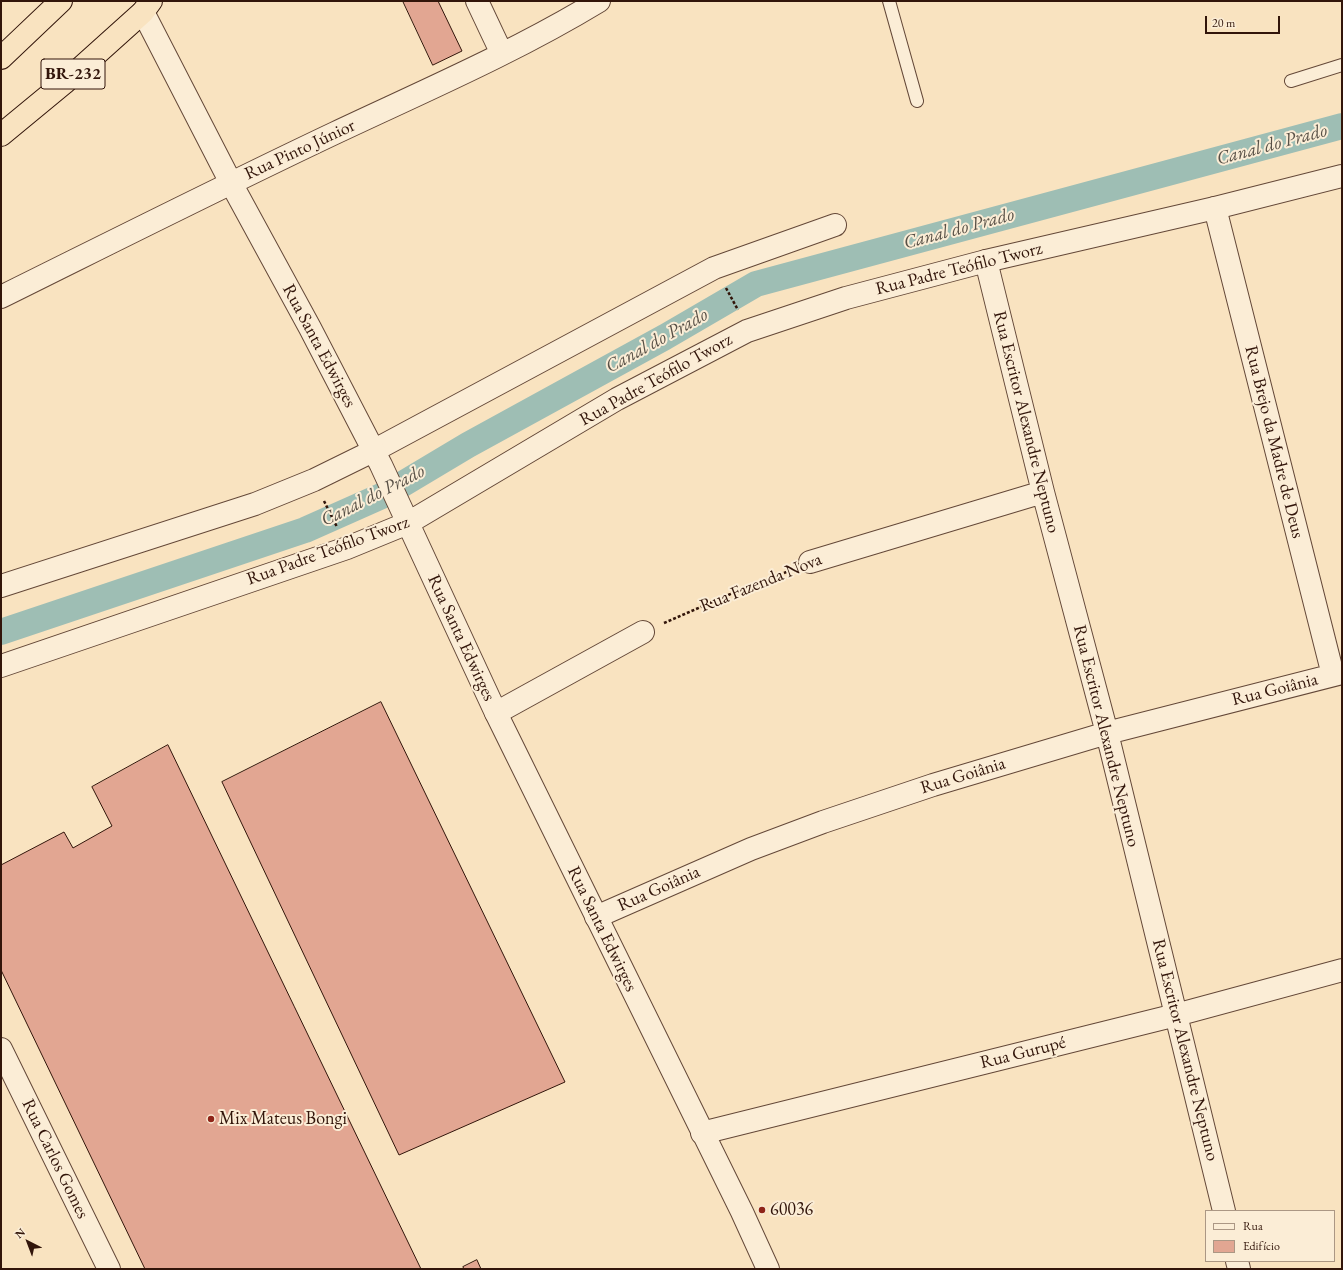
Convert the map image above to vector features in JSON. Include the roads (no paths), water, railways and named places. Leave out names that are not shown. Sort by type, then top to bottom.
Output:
[{"type":"highway","points":[[1,58],[61,1]]},
{"type":"highway","name":"BR-232","points":[[1,135],[64,83],[147,6]]},
{"type":"street","points":[[477,1],[502,54]]},
{"type":"street","name":"Rua Pinto Júnior","points":[[1,297],[231,183],[502,54],[576,15],[599,1]]},
{"type":"street","name":"Rua Santa Edwirges","points":[[147,6],[231,183],[310,328],[377,458],[496,713],[742,1212],[768,1269]]},
{"type":"street","name":"Rua Padre Teófilo Tworz","points":[[1,666],[347,548],[406,519],[617,399],[747,331],[846,298],[986,261],[1215,208],[1342,176]]},
{"type":"street","name":"Rua Brejo da Madre de Deus","points":[[1215,208],[1337,674]]},
{"type":"street","points":[[1,586],[254,504],[314,480],[377,458],[714,268],[835,224]]},
{"type":"street","name":"Rua Escritor Alexandre Neptuno","points":[[986,261],[1043,492],[1107,733],[1224,1210]]},
{"type":"street","name":"Rua Fazenda Nova","points":[[810,562],[1043,492]]},
{"type":"street","points":[[496,713],[644,632]]},
{"type":"street","name":"Rua Goiânia","points":[[596,917],[751,849],[824,822],[933,785],[1107,733],[1337,674]]},
{"type":"street","name":"Rua Gurupé","points":[[702,1133],[1176,1014],[1342,970]]},
{"type":"street","name":"Rua Carlos Gomes","points":[[1,1049],[109,1269]]},
{"type":"lane","points":[[890,1],[917,101]]},
{"type":"lane","points":[[1291,81],[1342,66]]},
{"type":"waterway","name":"Canal do Prado","points":[[1,632],[305,530],[386,494],[468,445],[665,337],[756,284],[1342,126]]},
{"type":"place","name":"Mix Mateus Bongi","points":[[211,1119]]},
{"type":"place","name":"60036","points":[[762,1210]]}]
